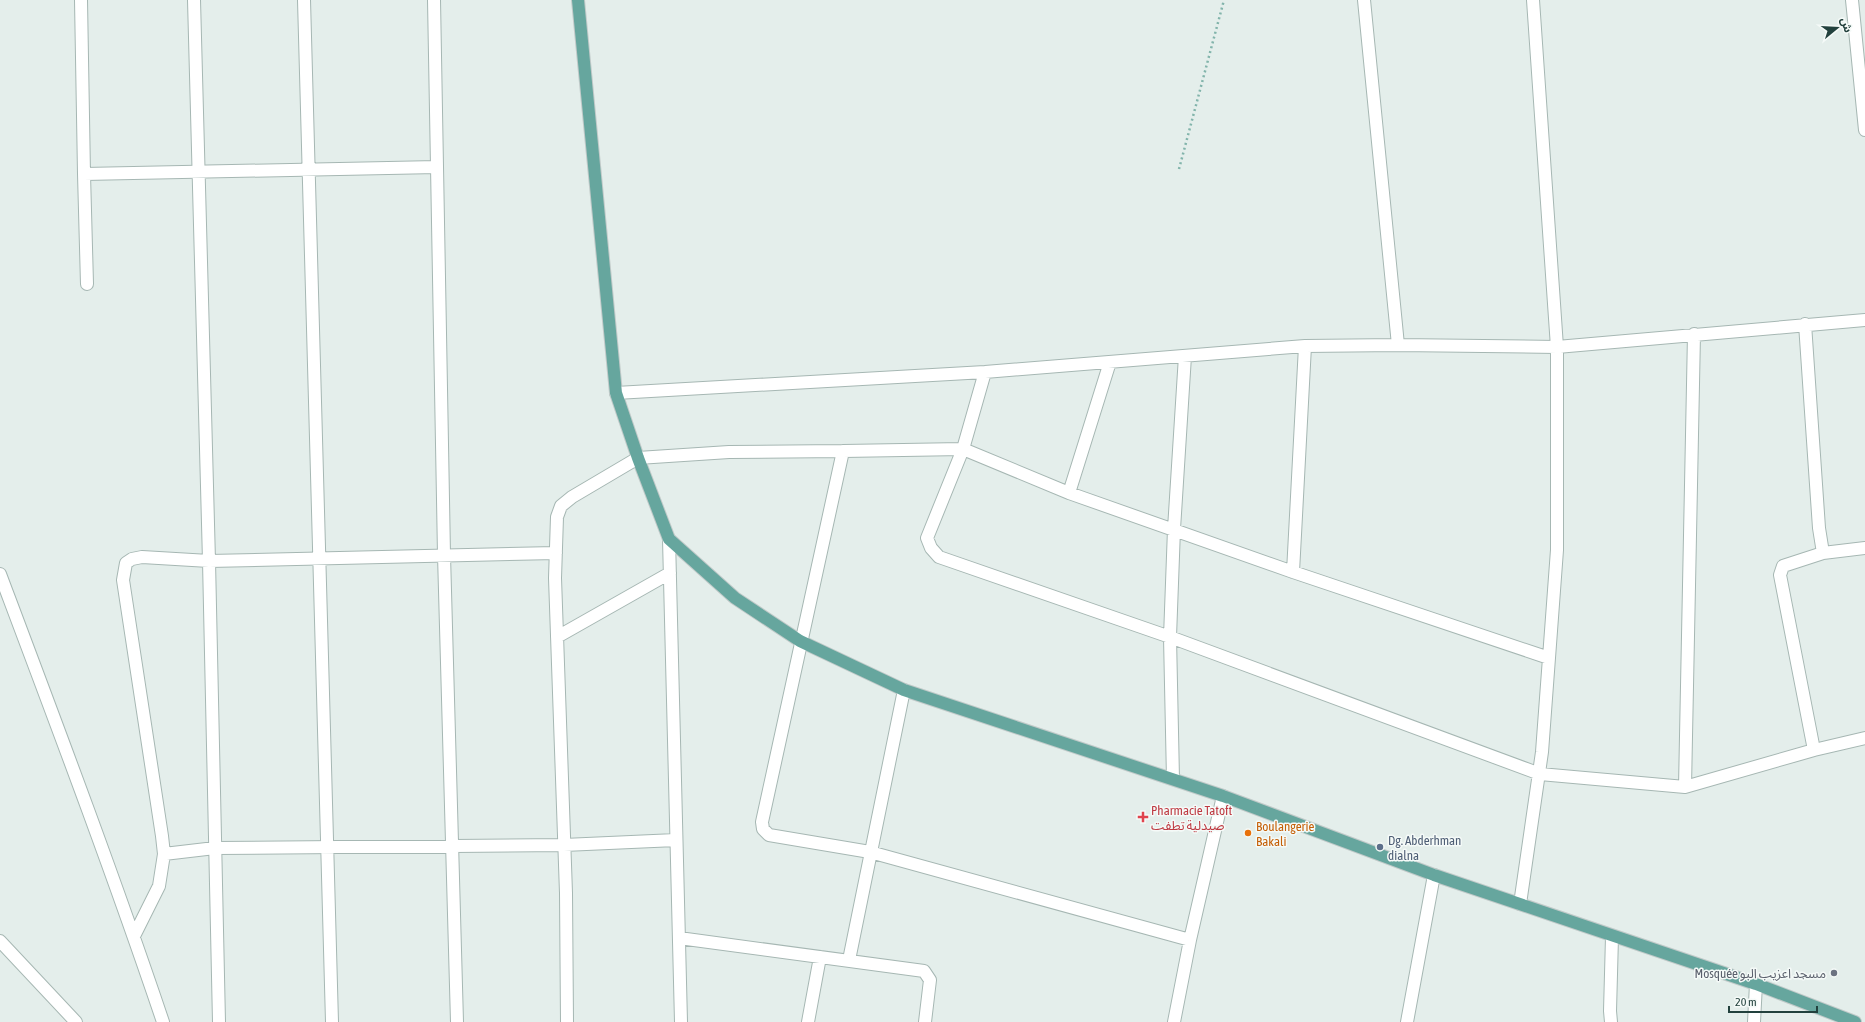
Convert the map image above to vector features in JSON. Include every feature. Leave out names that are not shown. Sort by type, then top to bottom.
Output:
[{"type":"main road","points":[[578,0],[616,393],[638,458],[670,539],[735,598],[800,641],[904,690],[1223,796],[1434,874],[1612,937],[1756,984],[1855,1022]]},
{"type":"street","points":[[81,0],[87,284]]},
{"type":"street","points":[[194,0],[209,560],[219,1022]]},
{"type":"street","points":[[304,0],[332,1022]]},
{"type":"street","points":[[434,0],[444,555],[457,1022]]},
{"type":"street","points":[[1364,0],[1398,345]]},
{"type":"street","points":[[1520,904],[1540,774],[1557,550],[1557,347],[1533,0]]},
{"type":"street","points":[[1852,0],[1865,130]]},
{"type":"street","points":[[84,174],[198,173],[437,167]]},
{"type":"street","points":[[616,393],[985,372],[1305,346],[1398,345],[1557,347],[1805,324],[1865,320]]},
{"type":"street","points":[[1805,324],[1819,528],[1823,553]]},
{"type":"street","points":[[1685,787],[1694,334]]},
{"type":"street","points":[[1293,572],[1305,346]]},
{"type":"street","points":[[1173,779],[1170,637],[1174,529],[1185,356]]},
{"type":"street","points":[[1068,493],[1110,362]]},
{"type":"street","points":[[985,372],[963,449],[927,538],[931,548],[939,557],[1170,637],[1540,774],[1685,787],[1814,750],[1865,738]]},
{"type":"street","points":[[567,1022],[564,845],[557,637],[557,517],[561,506],[572,497],[638,458],[729,452],[963,449],[1068,493],[1293,572],[1549,658]]},
{"type":"street","points":[[843,451],[800,641],[762,822],[763,829],[769,835],[870,852],[1190,940]]},
{"type":"street","points":[[670,539],[681,1022]]},
{"type":"street","points":[[1814,750],[1780,575],[1783,566],[1823,553],[1865,548]]},
{"type":"street","points":[[134,936],[159,886],[164,854],[123,580],[126,563],[132,558],[142,557],[209,560],[556,553]]},
{"type":"street","points":[[557,637],[670,573]]},
{"type":"street","points":[[0,574],[75,771],[163,1022]]},
{"type":"street","points":[[848,960],[904,690]]},
{"type":"street","points":[[1174,1022],[1190,940],[1223,796]]},
{"type":"street","points":[[164,854],[215,848],[452,847],[564,845],[676,840]]},
{"type":"street","points":[[1407,1022],[1434,874]]},
{"type":"street","points":[[1611,1022],[1612,937]]},
{"type":"street","points":[[679,938],[924,971],[930,980],[925,1022]]},
{"type":"street","points":[[0,941],[76,1022]]},
{"type":"street","points":[[808,1022],[820,957]]},
{"type":"street","points":[[1754,1022],[1756,984]]},
{"type":"path","points":[[1179,169],[1224,0]]},
{"type":"place","name":"Pharmacie Tatoft صيدلية تطفت","points":[[1143,817]]},
{"type":"place","name":"Boulangerie Bakali","points":[[1248,833]]},
{"type":"place","name":"Dg. Abderhman dialna","points":[[1380,847]]},
{"type":"place","name":"Mosquée مسجد اعزيب البو","points":[[1834,973]]}]
